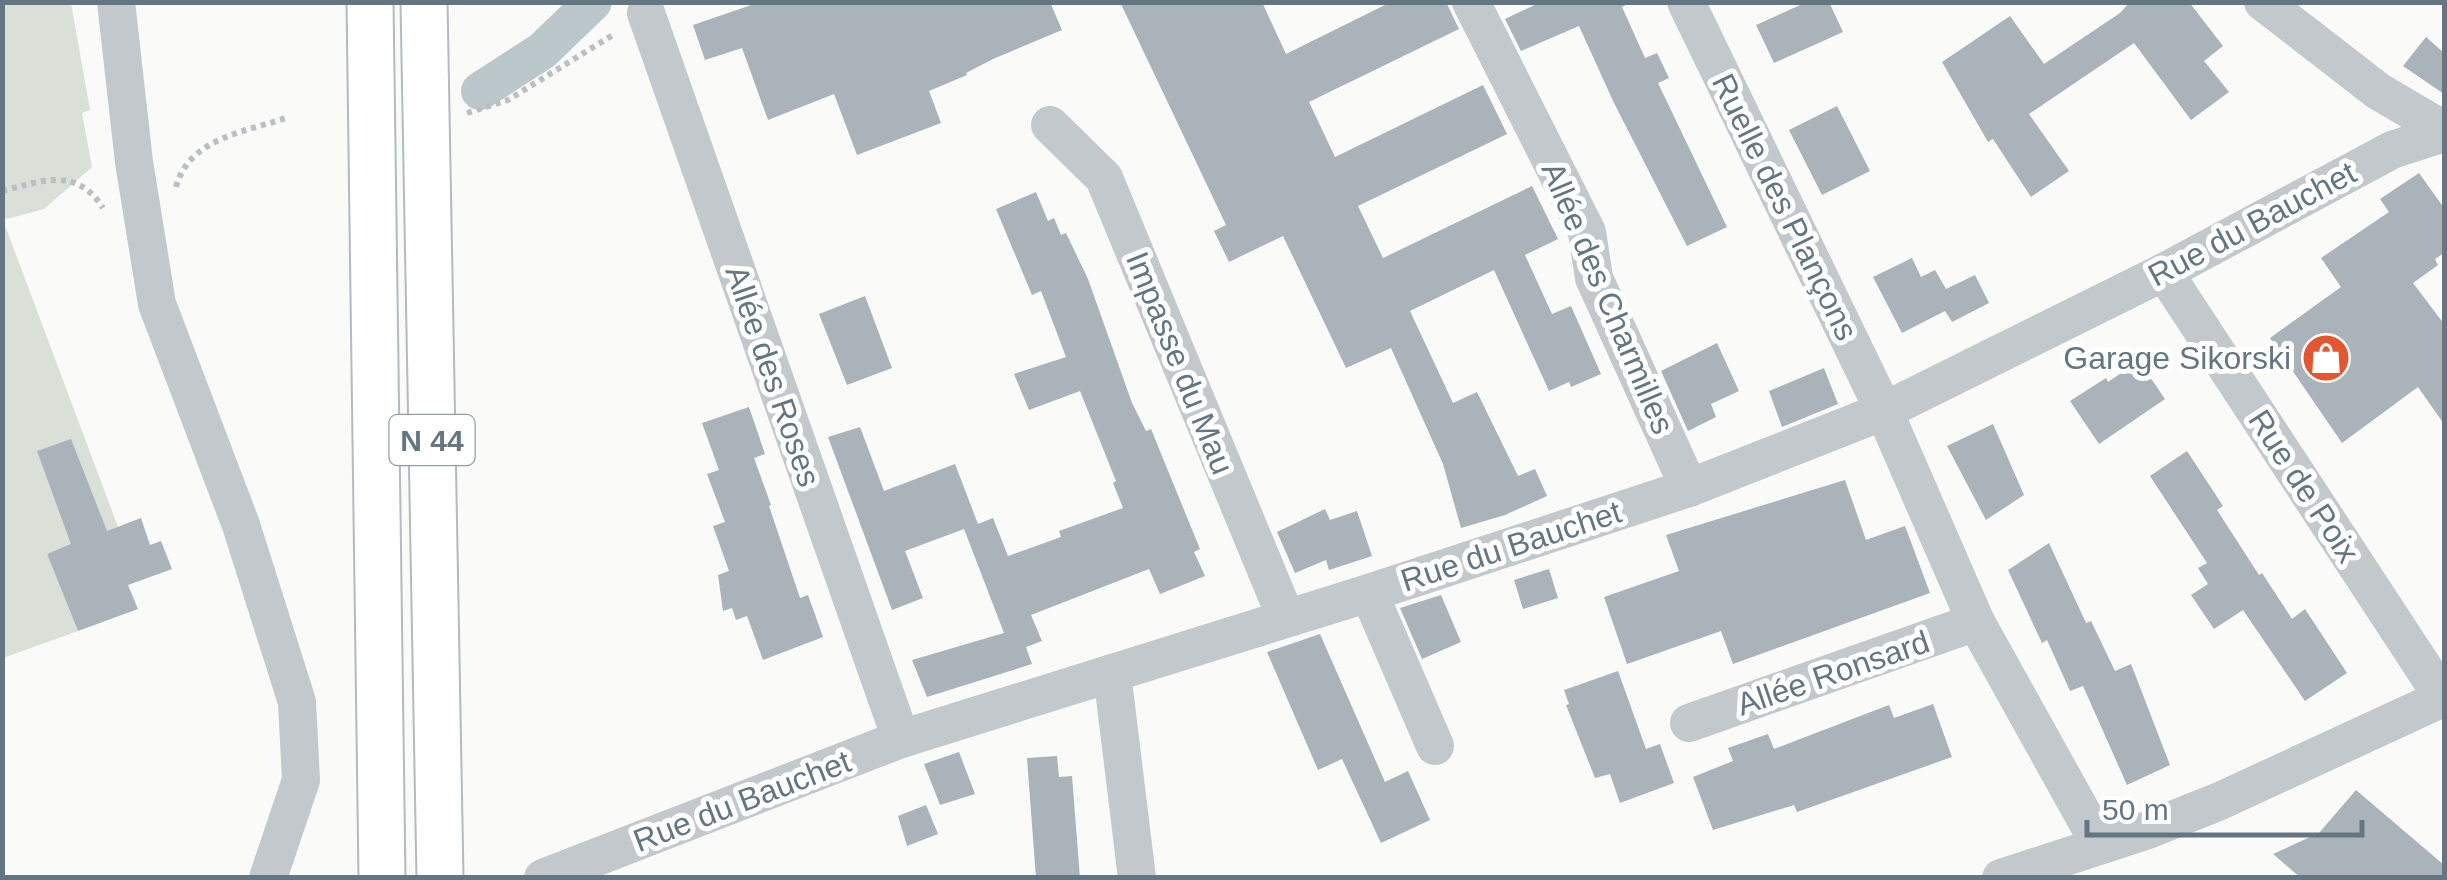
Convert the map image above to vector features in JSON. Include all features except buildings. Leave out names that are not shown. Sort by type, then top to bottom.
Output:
[{"type":"main road","name":"N 44","points":[[370,2],[382,878]]},
{"type":"main road","name":"N 44","points":[[424,2],[440,878]]},
{"type":"street","points":[[116,2],[134,162],[157,304],[241,525],[297,702],[301,780],[268,878]]},
{"type":"street","name":"Allée des Charmilles","points":[[1471,2],[1587,232],[1594,278],[1688,488]]},
{"type":"street","name":"Ruelle des Plançons","points":[[1686,2],[1884,411],[1976,622],[2100,846]]},
{"type":"street","points":[[2263,2],[2378,91],[2444,132]]},
{"type":"street","name":"Allée des Roses","points":[[646,13],[901,740]]},
{"type":"street","name":"Impasse du Mau","points":[[1050,125],[1104,178],[1286,618]]},
{"type":"street","name":"Rue du Bauchet","points":[[543,878],[901,740],[1370,593],[1688,488],[1884,411],[2164,272],[2392,150],[2444,132]]},
{"type":"street","name":"Rue de Poix","points":[[2164,272],[2444,698]]},
{"type":"street","points":[[1370,593],[1435,746]]},
{"type":"street","name":"Allée Ronsard","points":[[1690,723],[1976,622]]},
{"type":"street","points":[[1112,673],[1137,878]]},
{"type":"street","points":[[2001,878],[2220,802],[2444,698]]},
{"type":"path","points":[[466,113],[508,100],[646,13]]},
{"type":"shaded area","points":[[2,3],[71,3],[90,110],[82,113],[92,167],[44,209],[3,220],[118,527],[47,554],[78,631],[3,658]]},
{"type":"waterway","points":[[480,91],[542,51],[593,2]]},
{"type":"place","name":"Garage Sikorski","points":[[2326,358]]}]
